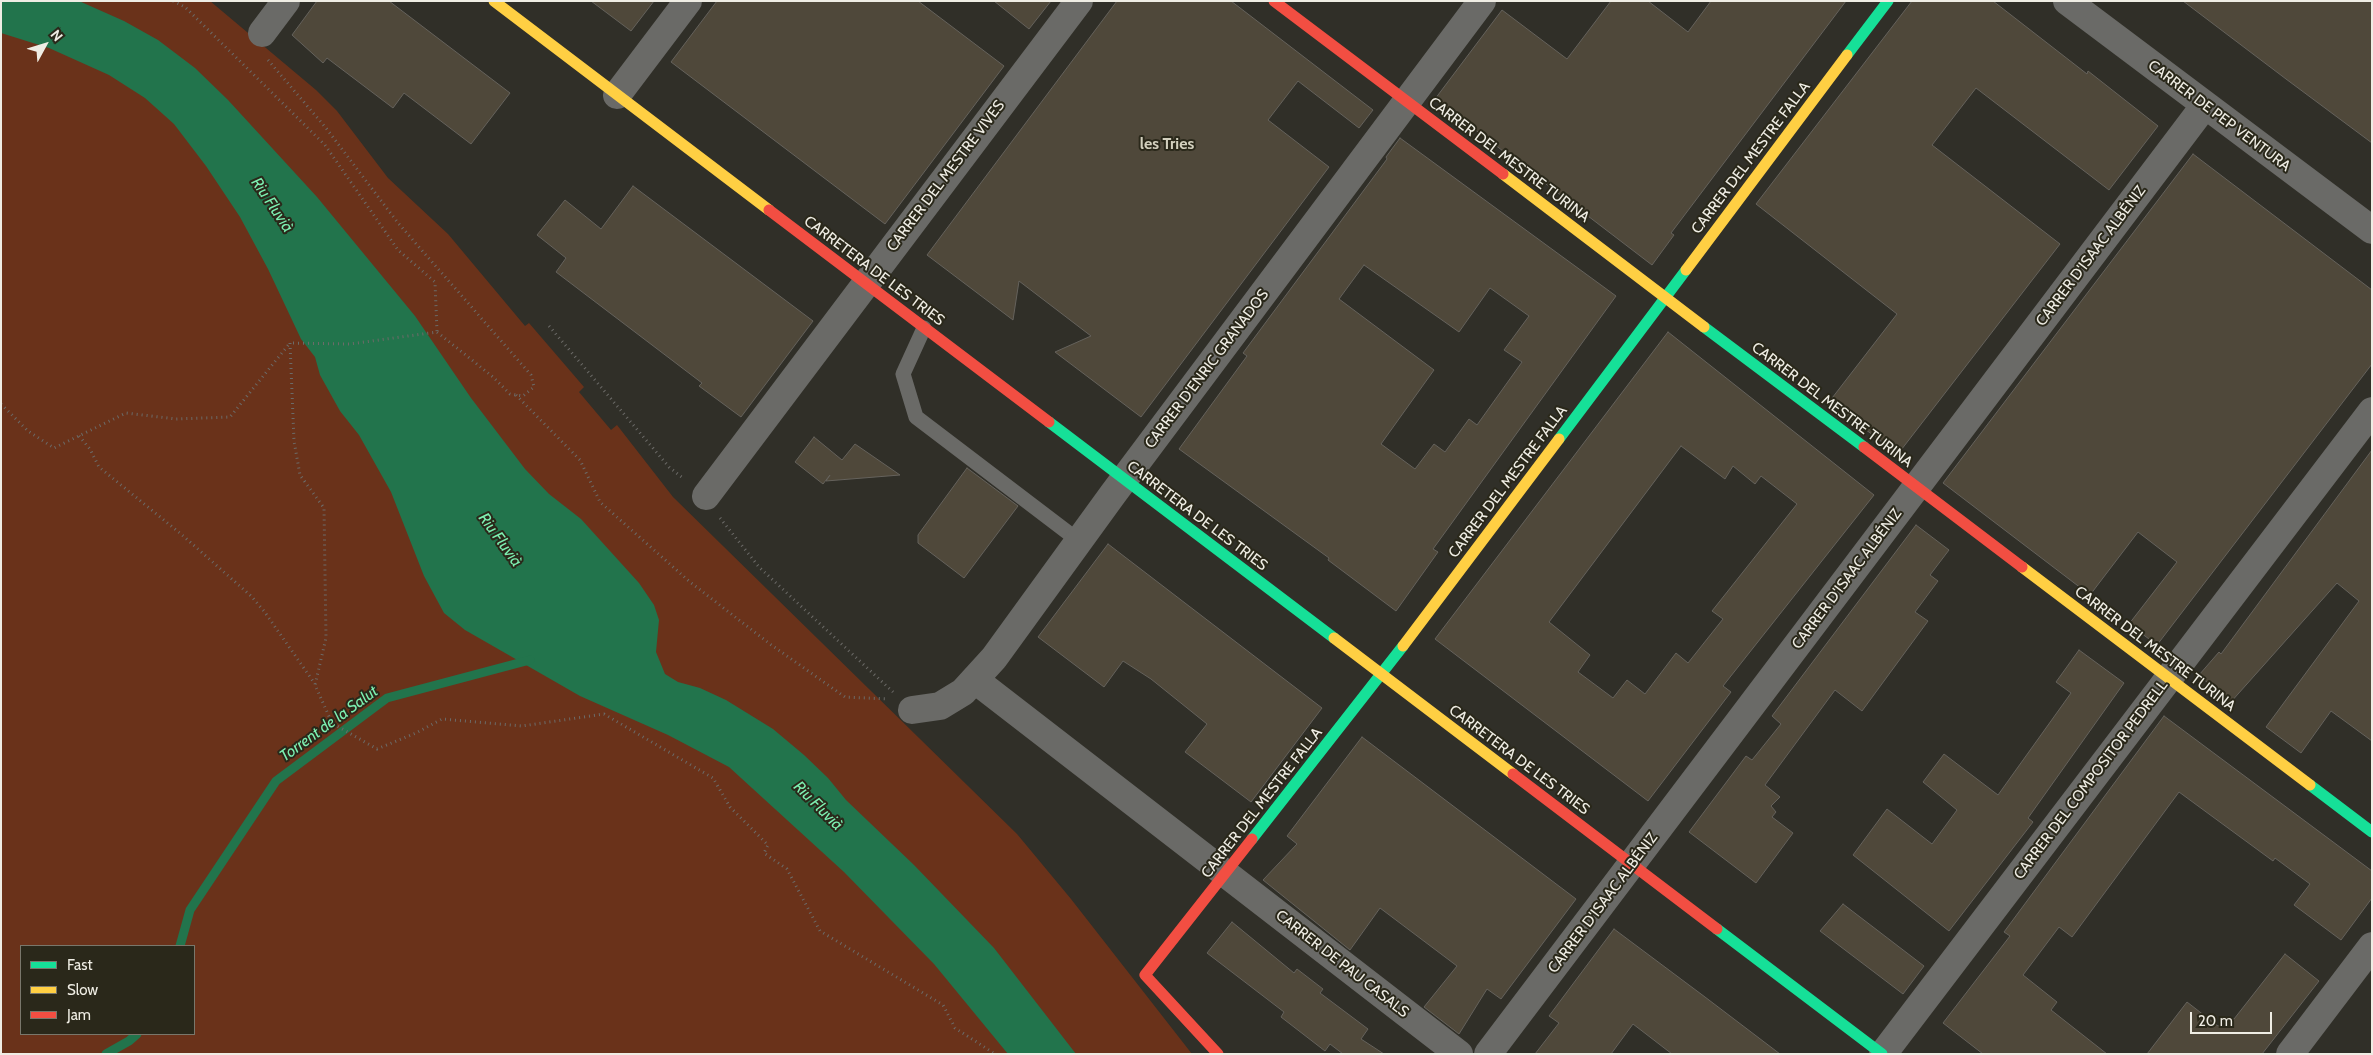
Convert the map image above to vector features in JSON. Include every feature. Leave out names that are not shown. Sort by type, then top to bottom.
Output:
[{"type":"street","points":[[262,33],[286,1]]},
{"type":"street","name":"CARRETERA DE LES TRIES","points":[[494,1],[1883,1054]]},
{"type":"street","points":[[617,95],[688,1]]},
{"type":"street","name":"CARRER DEL MESTRE VIVES","points":[[706,496],[1079,1]]},
{"type":"street","name":"CARRER DEL MESTRE TURINA","points":[[1274,1],[2372,832]]},
{"type":"street","name":"CARRER D'ENRIC GRANADOS","points":[[906,705],[940,706],[963,692],[994,658],[1124,479],[1482,1]]},
{"type":"street","name":"CARRER DEL MESTRE FALLA","points":[[1218,1054],[1145,975],[1382,675],[1888,1]]},
{"type":"street","name":"CARRER DE PEP VENTURA","points":[[2067,1],[2372,230]]},
{"type":"street","name":"CARRER D'ISAAC ALBÉNIZ","points":[[1488,1054],[2205,105]]},
{"type":"street","name":"CARRER DEL COMPOSITOR PEDRELL","points":[[1883,1054],[2372,410]]},
{"type":"street","name":"CARRER DE PAU CASALS","points":[[975,680],[1459,1054]]},
{"type":"street","points":[[2290,1054],[2372,946]]},
{"type":"lane","points":[[924,328],[903,374],[916,418],[1079,542]]},
{"type":"path","points":[[173,1],[185,7],[324,145],[398,250],[435,282],[437,332]]},
{"type":"path","points":[[262,33],[265,56],[326,128],[398,223],[531,375],[534,387],[523,396],[510,394],[493,377],[437,332],[350,344],[290,343]]},
{"type":"path","points":[[549,326],[669,467],[706,496],[729,531],[759,566],[906,705]]},
{"type":"path","points":[[1,404],[28,431],[54,448],[126,413],[176,419],[230,417],[290,343]]},
{"type":"path","points":[[290,343],[294,441],[300,475],[324,508],[326,638],[316,685]]},
{"type":"path","points":[[516,395],[580,460],[600,502],[690,582],[770,644],[844,697],[906,705]]},
{"type":"path","points":[[78,436],[90,448],[99,467],[181,534],[252,596],[316,685],[332,723],[377,749],[416,733],[442,719],[522,726],[604,714],[713,778],[730,807],[768,845],[764,853],[787,869],[820,931],[943,1006],[955,1028],[995,1054]]},
{"type":"shaded area","points":[[1,1],[210,1],[316,90],[337,111],[388,178],[448,234],[525,326],[529,323],[584,387],[579,392],[611,430],[617,425],[673,497],[1017,834],[1071,899],[1192,1054],[1,1054]]},
{"type":"water","name":"Riu Fluvià","points":[[1,1],[79,1],[124,21],[158,40],[195,68],[228,100],[317,197],[415,316],[471,398],[525,469],[549,494],[581,519],[639,583],[654,605],[659,620],[656,652],[665,674],[678,682],[700,688],[726,700],[773,729],[804,755],[828,778],[846,800],[914,865],[994,948],[1076,1054],[1008,1054],[934,964],[844,872],[729,767],[668,735],[580,696],[465,630],[444,613],[424,576],[391,492],[359,435],[340,411],[320,375],[315,357],[301,339],[268,269],[240,217],[206,166],[174,124],[145,98],[109,75],[49,48],[1,33]]},
{"type":"building","points":[[317,1],[389,1],[510,93],[471,144],[404,93],[393,108],[327,58],[323,63],[292,35]]},
{"type":"building","points":[[591,1],[654,1],[631,31]]},
{"type":"building","points":[[717,1],[918,1],[1004,66],[885,224],[671,62]]},
{"type":"building","points":[[994,1],[1051,1],[1029,29]]},
{"type":"building","points":[[1117,1],[1231,1],[1373,110],[1359,128],[1298,81],[1268,120],[1329,167],[1141,417],[1055,352],[1091,336],[1019,281],[1013,320],[927,255]]},
{"type":"building","points":[[1611,1],[1648,1],[1688,32],[1711,1],[1846,1],[1671,233],[1674,235],[1652,265],[1435,99],[1502,10],[1567,59]]},
{"type":"building","points":[[1912,1],[1993,1],[2087,74],[2088,71],[2158,126],[2109,190],[1976,88],[1932,145],[2060,244],[1898,454],[1829,402],[1897,314],[1756,204]]},
{"type":"building","points":[[2183,1],[2372,1],[2372,143],[2286,79]]},
{"type":"building","points":[[1400,138],[1616,296],[1433,549],[1438,552],[1396,611],[1328,560],[1329,558],[1179,449],[1247,356],[1243,353],[1387,159],[1386,157]],"holes":[[[1364,265],[1459,332],[1490,288],[1529,316],[1504,350],[1522,362],[1477,425],[1469,419],[1445,452],[1434,444],[1415,469],[1381,444],[1434,370],[1339,299]]]},
{"type":"building","points":[[2193,154],[2372,290],[2372,364],[2157,645],[2129,624],[2177,562],[2138,532],[2090,595],[1943,483]]},
{"type":"building","points":[[633,186],[813,321],[741,417],[699,386],[702,383],[556,272],[566,258],[537,235],[565,200],[601,229]]},
{"type":"building","points":[[1668,332],[1874,495],[1723,686],[1731,692],[1648,801],[1435,639]],"holes":[[[1681,446],[1725,479],[1733,466],[1755,484],[1761,476],[1797,504],[1712,611],[1723,619],[1688,663],[1676,653],[1645,694],[1627,680],[1613,698],[1578,672],[1590,655],[1549,622]]]},
{"type":"building","points":[[814,437],[842,460],[855,444],[900,475],[826,481],[830,475],[823,484],[795,462]]},
{"type":"building","points":[[2372,450],[2372,741],[2331,711],[2301,753],[2266,727],[2359,601],[2337,583],[2230,703],[2199,675],[2219,652],[2221,654]]},
{"type":"building","points":[[967,468],[1018,506],[964,578],[918,543],[918,535]]},
{"type":"building","points":[[1916,525],[1949,550],[1930,575],[1938,581],[1915,612],[1928,621],[1862,711],[1835,690],[1765,785],[1780,797],[1771,806],[1776,812],[1772,817],[1793,833],[1756,883],[1689,832],[1746,756],[1752,760],[1781,724],[1772,716]]},
{"type":"building","points":[[1108,544],[1322,708],[1251,802],[1185,752],[1207,724],[1151,679],[1123,661],[1104,687],[1038,637]]},
{"type":"building","points":[[2079,650],[2124,683],[2028,818],[2033,822],[1949,931],[1853,855],[1887,809],[1932,844],[1957,810],[1923,782],[1944,754],[1998,795],[2071,693],[2056,682]]},
{"type":"building","points":[[2164,716],[2372,871],[2372,898],[2341,940],[2294,905],[2310,884],[2275,858],[2273,861],[2179,792],[2072,937],[2059,927],[2023,975],[2057,1002],[2051,1010],[2107,1054],[1983,1054],[1943,1023],[2010,936],[2004,932]]},
{"type":"building","points":[[1362,737],[1576,899],[1501,999],[1487,989],[1459,1034],[1424,1007],[1457,966],[1380,908],[1350,950],[1263,880],[1297,844],[1287,836]]},
{"type":"building","points":[[1843,904],[1924,966],[1903,994],[1820,931]]},
{"type":"building","points":[[1232,922],[1294,973],[1297,969],[1323,989],[1320,993],[1368,1029],[1361,1039],[1384,1054],[1343,1054],[1330,1044],[1325,1051],[1281,1017],[1284,1012],[1207,953]]},
{"type":"building","points":[[1614,929],[1780,1054],[1672,1054],[1633,1024],[1611,1054],[1535,1054],[1559,1023],[1549,1016]]},
{"type":"building","points":[[2285,954],[2319,981],[2262,1054],[2147,1054],[2187,1002],[2218,1026],[2234,1019]]},
{"type":"waterway","name":"Torrent de la Salut","points":[[180,945],[190,910],[276,781],[387,698],[530,660]]},
{"type":"waterway","name":"Torrent de la Salut","points":[[106,1054],[136,1035]]},
{"type":"traffic: fast","points":[[1847,55],[1888,1]]},
{"type":"traffic: fast","points":[[1559,439],[1686,270]]},
{"type":"traffic: fast","points":[[1704,327],[1864,447]]},
{"type":"traffic: fast","points":[[1049,422],[1334,638]]},
{"type":"traffic: fast","points":[[1252,839],[1403,646]]},
{"type":"traffic: fast","points":[[2310,785],[2372,832]]},
{"type":"traffic: fast","points":[[1717,929],[1882,1054]]},
{"type":"traffic: slow","points":[[494,1],[769,210]]},
{"type":"traffic: slow","points":[[1686,270],[1847,55]]},
{"type":"traffic: slow","points":[[1503,174],[1704,327]]},
{"type":"traffic: slow","points":[[1403,646],[1559,439]]},
{"type":"traffic: slow","points":[[2022,567],[2310,785]]},
{"type":"traffic: slow","points":[[1334,638],[1513,774]]},
{"type":"traffic: jam","points":[[1274,1],[1503,174]]},
{"type":"traffic: jam","points":[[769,210],[1049,422]]},
{"type":"traffic: jam","points":[[1864,447],[2022,567]]},
{"type":"traffic: jam","points":[[1513,774],[1717,929]]},
{"type":"traffic: jam","points":[[1218,1054],[1145,975],[1252,839]]},
{"type":"district","name":"les Tries","points":[[1167,144]]}]
